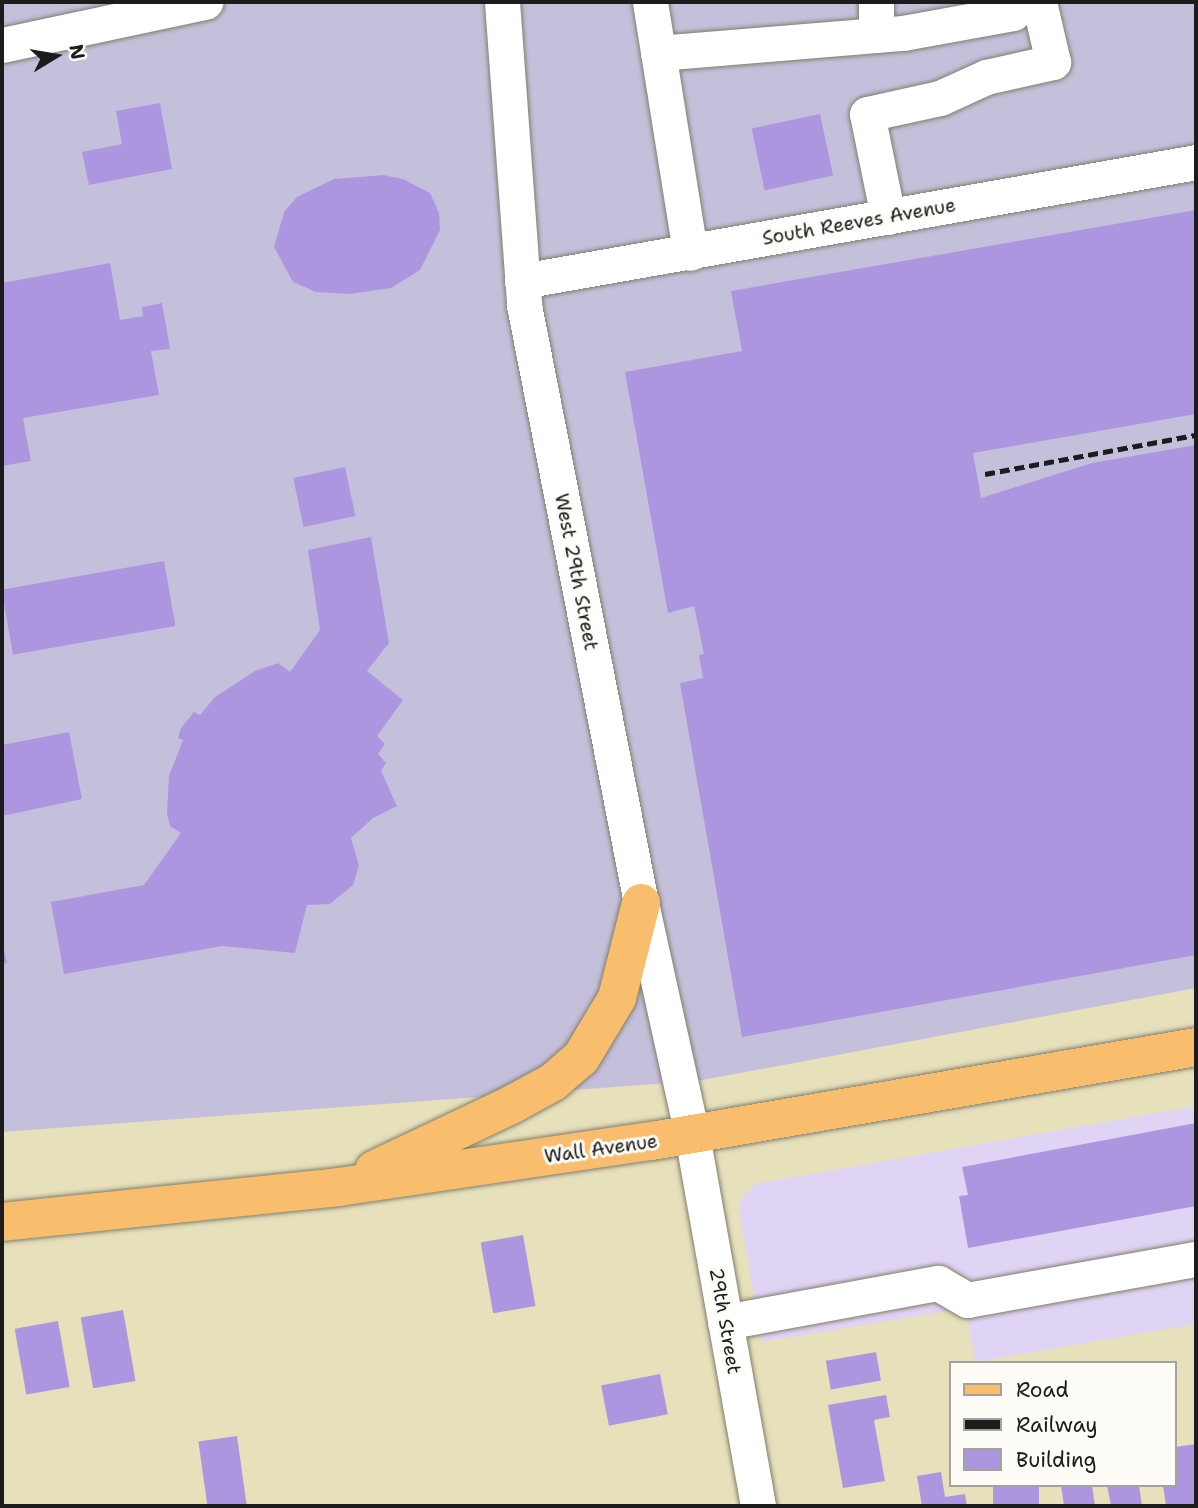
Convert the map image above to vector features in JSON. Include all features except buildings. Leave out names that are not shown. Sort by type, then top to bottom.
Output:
[{"type":"main road","points":[[339,1187],[509,1106],[554,1082],[581,1058],[617,998],[640,903]]},
{"type":"main road","name":"Wall Avenue","points":[[2,1222],[339,1187],[692,1135],[1196,1047]]},
{"type":"street","points":[[2,45],[205,2]]},
{"type":"street","name":"West 29th Street","points":[[502,2],[522,281],[640,903],[692,1135]]},
{"type":"street","points":[[650,2],[690,253]]},
{"type":"street","points":[[658,53],[876,19],[1026,7],[1053,62],[986,77],[940,98],[867,114],[888,218]]},
{"type":"street","name":"South Reeves Avenue","points":[[522,281],[1196,162]]},
{"type":"street","name":"29th Street","points":[[692,1135],[758,1506]]},
{"type":"street","points":[[725,1322],[938,1283],[967,1300],[1196,1259]]},
{"type":"shaded area","points":[[2,2],[1196,2],[1196,988],[697,1081],[2,1132]]},
{"type":"shaded area","points":[[1196,1106],[1196,1324],[981,1361],[975,1361],[966,1308],[762,1342],[739,1211],[740,1199],[755,1184]]},
{"type":"railway","points":[[985,474],[1196,435]]}]
